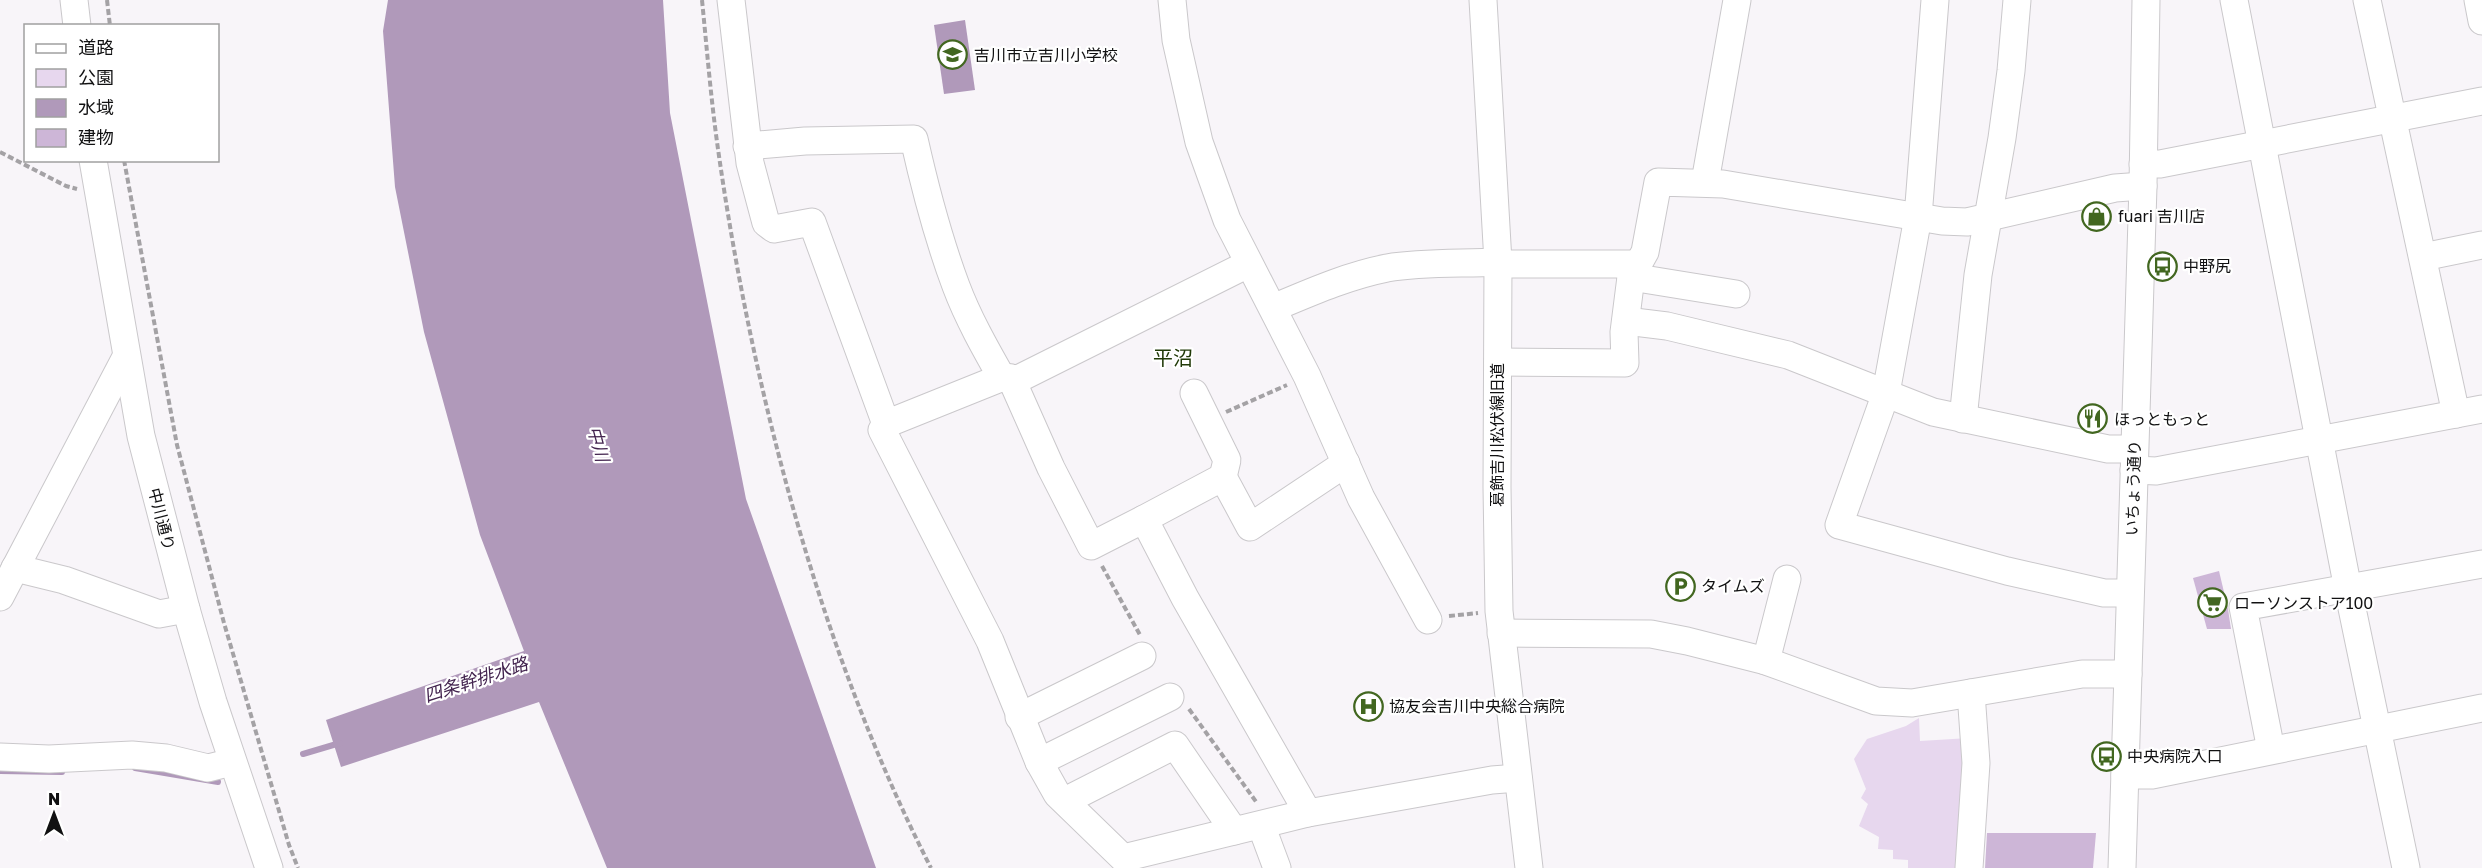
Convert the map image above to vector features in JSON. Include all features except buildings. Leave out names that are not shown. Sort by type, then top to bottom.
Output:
[{"type":"street","points":[[75,0],[77,24]]},
{"type":"street","points":[[730,0],[747,146],[766,223],[774,229],[812,222],[886,424]]},
{"type":"street","points":[[1172,0],[1178,50],[1199,142],[1215,190],[1248,264],[1274,308],[1307,376],[1361,498],[1428,620]]},
{"type":"street","name":"葛飾吉川松伏線旧道","points":[[1483,0],[1498,263],[1500,622],[1529,868]]},
{"type":"street","points":[[1705,182],[1737,0]]},
{"type":"street","points":[[1935,0],[1918,216],[1886,393],[1839,525],[2007,571],[2104,593],[2129,594]]},
{"type":"street","points":[[1963,419],[1978,275],[2004,127],[2017,0]]},
{"type":"street","name":"いちょう通り","points":[[2122,868],[2143,175],[2146,0]]},
{"type":"street","points":[[2234,0],[2348,589],[2406,868]]},
{"type":"street","points":[[2367,0],[2456,414]]},
{"type":"street","points":[[2478,0],[2482,21]]},
{"type":"street","points":[[1497,362],[1625,363],[1626,321],[1634,271],[1645,252],[1658,182],[1705,182],[1942,221],[1967,222],[2115,188],[2160,164],[2482,101]]},
{"type":"street","points":[[747,146],[805,141],[914,139],[922,177],[956,287],[972,322],[1006,378],[1091,546],[1223,477]]},
{"type":"street","name":"中川通り","points":[[93,162],[141,436],[186,609],[232,762],[270,868]]},
{"type":"street","points":[[2422,256],[2482,245]]},
{"type":"street","points":[[1274,308],[1340,280],[1390,268],[1498,263],[1634,271],[1736,294]]},
{"type":"street","points":[[1248,264],[1018,379],[1006,378],[886,424],[882,430],[990,641],[1039,762],[1057,794],[1122,863],[1234,831],[1308,813],[1447,787],[1518,778]]},
{"type":"street","points":[[1626,321],[1667,326],[1788,355],[1932,412],[2097,447],[2134,459],[2156,471],[2482,410]]},
{"type":"street","points":[[0,597],[126,357]]},
{"type":"street","points":[[1194,393],[1227,460],[1223,477],[1250,527],[1346,463]]},
{"type":"street","points":[[1144,519],[1185,598],[1308,813]]},
{"type":"street","points":[[2271,750],[2243,608],[2482,564]]},
{"type":"street","points":[[15,568],[64,580],[159,614],[186,609]]},
{"type":"street","points":[[1766,661],[1787,579]]},
{"type":"street","points":[[1500,622],[1651,634],[1687,640],[1766,661],[1876,701],[1912,703],[2082,674],[2128,674]]},
{"type":"street","points":[[1019,717],[1142,656]]},
{"type":"street","points":[[1969,868],[1976,763],[1971,693]]},
{"type":"street","points":[[1039,762],[1170,697]]},
{"type":"street","points":[[2125,775],[2152,775],[2482,708]]},
{"type":"street","points":[[1065,801],[1175,745],[1234,831]]},
{"type":"street","points":[[0,757],[49,759],[132,755],[166,758],[208,768],[232,762]]},
{"type":"street","points":[[1260,825],[1277,868]]},
{"type":"path","points":[[107,0],[110,24]]},
{"type":"path","points":[[702,0],[718,148],[733,238],[752,341],[784,472],[846,670],[886,772],[931,868]]},
{"type":"path","points":[[0,152],[66,186],[98,195]]},
{"type":"path","points":[[124,162],[177,445],[228,634],[297,868]]},
{"type":"path","points":[[1207,421],[1307,376]]},
{"type":"path","points":[[1428,620],[1500,622]]},
{"type":"green space","points":[[1919,718],[1920,741],[1969,738],[1962,868],[1908,868],[1908,860],[1893,859],[1893,850],[1878,849],[1879,837],[1859,826],[1868,804],[1861,798],[1866,789],[1854,759],[1867,739],[1906,726]]},
{"type":"water","name":"中川","points":[[388,0],[663,0],[670,113],[746,499],[876,868],[607,868],[539,702],[341,767],[326,720],[524,651],[480,535],[424,332],[395,187],[383,31]]},
{"type":"water","points":[[965,20],[975,90],[944,94],[934,25]]},
{"type":"waterway","name":"四条幹排水路","points":[[303,754],[340,743]]},
{"type":"waterway","name":"四条幹排水路","points":[[135,768],[218,782]]},
{"type":"waterway","name":"四条幹排水路","points":[[0,771],[62,772]]},
{"type":"place","name":"吉川市立吉川小学校","points":[[953,55]]},
{"type":"place","name":"fuari 吉川店","points":[[2097,216]]},
{"type":"place","name":"中野尻","points":[[2162,266]]},
{"type":"place","name":"ほっともっと","points":[[2093,419]]},
{"type":"place","name":"タイムズ","points":[[1680,586]]},
{"type":"place","name":"ローソンストア100","points":[[2213,603]]},
{"type":"place","name":"協友会吉川中央総合病院","points":[[1368,706]]},
{"type":"place","name":"中央病院入口","points":[[2106,756]]},
{"type":"district","name":"平沼","points":[[1173,358]]}]
